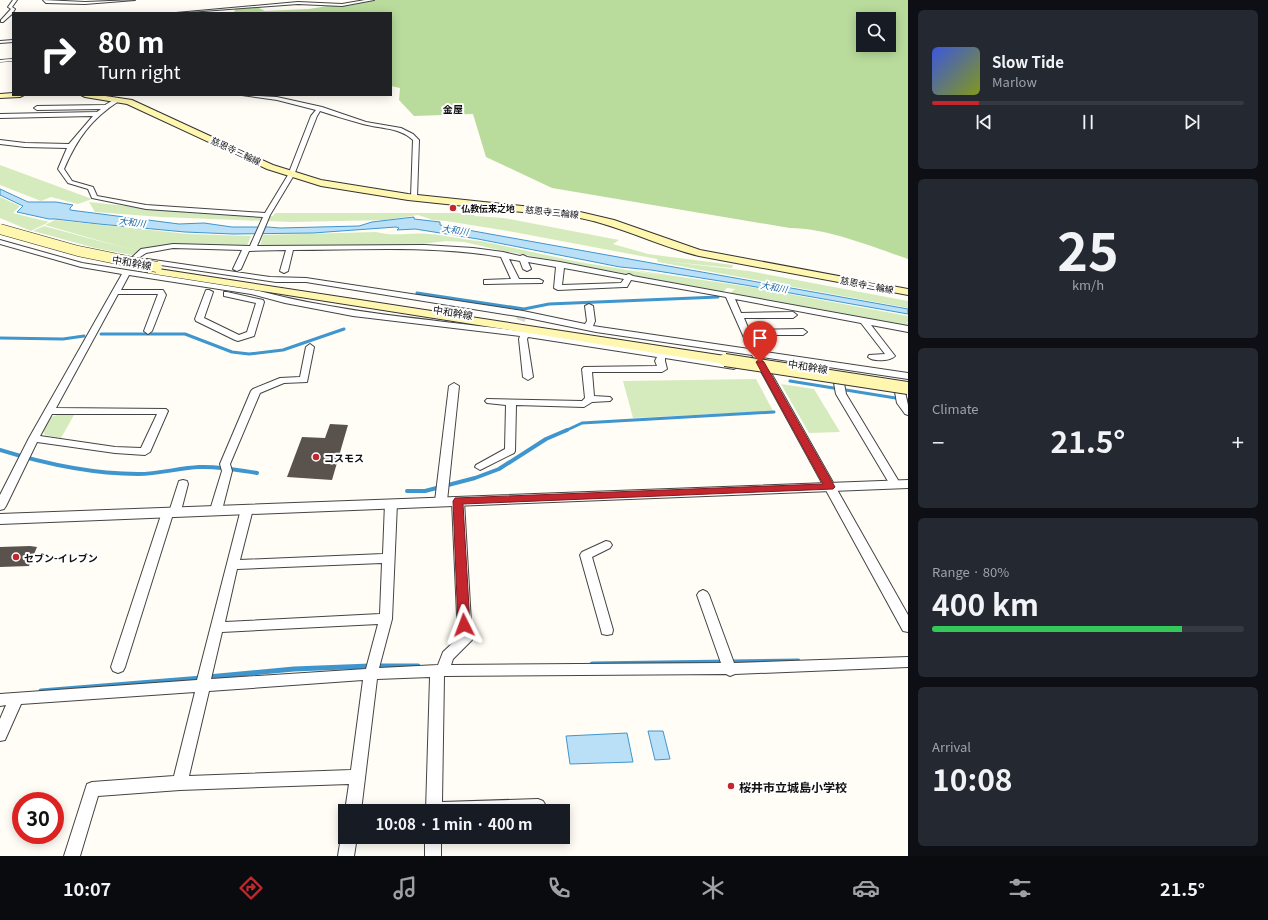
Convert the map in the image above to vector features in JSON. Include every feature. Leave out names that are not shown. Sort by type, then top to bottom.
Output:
[{"type":"main road","points":[[0,96],[12,95]]},
{"type":"main road","name":"慈恩寺三輪線","points":[[97,96],[114,98],[142,106],[291,175],[328,186],[596,218],[682,249],[740,262],[908,292]]},
{"type":"main road","name":"中和幹線","points":[[0,229],[33,240],[78,252],[154,269],[587,330],[905,391]]},
{"type":"main road","name":"中和幹線","points":[[0,236],[58,253],[496,325],[908,381]]},
{"type":"street","points":[[1,21],[11,13],[12,9],[10,7],[14,0]]},
{"type":"street","points":[[45,0],[46,2],[85,3],[133,0]]},
{"type":"street","points":[[252,6],[251,5],[254,0]]},
{"type":"street","points":[[189,12],[298,2],[342,5],[372,0]]},
{"type":"street","points":[[1,21],[12,20]]},
{"type":"street","points":[[0,42],[12,41]]},
{"type":"street","points":[[0,61],[12,60]]},
{"type":"street","points":[[253,96],[293,101],[320,108],[367,124],[398,128],[412,135],[416,140],[414,197]]},
{"type":"street","points":[[114,98],[97,114],[71,146],[61,169],[70,182],[91,188],[94,197],[146,207],[218,213],[267,215]]},
{"type":"street","points":[[37,108],[105,107]]},
{"type":"street","points":[[237,269],[291,175],[314,116],[320,108]]},
{"type":"street","points":[[0,116],[97,114]]},
{"type":"street","points":[[0,142],[25,145],[71,146]]},
{"type":"street","points":[[0,224],[18,231],[70,246],[134,259],[270,279],[306,280],[523,314],[587,330],[908,376]]},
{"type":"street","points":[[0,242],[51,258],[125,275],[260,302],[251,334],[238,338],[199,319],[209,292]]},
{"type":"street","points":[[134,259],[144,251],[173,246],[250,248],[425,248],[473,250],[732,292],[908,329]]},
{"type":"street","points":[[284,271],[290,248]]},
{"type":"street","points":[[425,248],[425,256]]},
{"type":"street","points":[[503,254],[516,282]]},
{"type":"street","points":[[523,258],[527,269]]},
{"type":"street","points":[[560,264],[558,288],[624,285],[629,276]]},
{"type":"street","points":[[590,286],[592,270]]},
{"type":"street","points":[[125,275],[252,292],[406,316],[496,325]]},
{"type":"street","points":[[0,506],[34,438],[125,275]]},
{"type":"street","points":[[487,282],[539,281]]},
{"type":"street","points":[[116,292],[160,292],[162,295],[148,331]]},
{"type":"street","points":[[252,292],[288,302],[371,315],[526,334],[839,383],[905,391],[902,403],[908,412]]},
{"type":"street","points":[[732,292],[739,316],[755,353],[908,627]]},
{"type":"street","points":[[587,330],[591,321],[589,306]]},
{"type":"street","points":[[739,316],[793,315]]},
{"type":"street","points":[[863,320],[891,356],[872,357]]},
{"type":"street","points":[[746,333],[803,332]]},
{"type":"street","points":[[526,334],[523,339],[528,377]]},
{"type":"street","points":[[216,510],[226,468],[256,391],[283,380],[304,380],[310,347]]},
{"type":"street","points":[[590,399],[586,369],[662,369],[660,361],[662,355]]},
{"type":"street","points":[[839,383],[841,394],[902,484]]},
{"type":"street","points":[[441,501],[454,386]]},
{"type":"street","points":[[490,401],[584,404],[590,399],[607,400]]},
{"type":"street","points":[[480,467],[510,451],[511,402]]},
{"type":"street","points":[[34,438],[115,450],[145,452],[163,411],[50,411]]},
{"type":"street","points":[[118,666],[171,511],[183,484]]},
{"type":"street","points":[[0,519],[171,511],[902,484]]},
{"type":"street","points":[[434,804],[442,666],[465,640],[458,501]]},
{"type":"street","points":[[354,804],[373,667],[386,619],[391,503]]},
{"type":"street","points":[[180,783],[246,509]]},
{"type":"street","points":[[606,545],[586,554],[607,630]]},
{"type":"street","points":[[232,564],[388,558]]},
{"type":"street","points":[[702,594],[728,664]]},
{"type":"street","points":[[218,626],[386,619]]},
{"type":"street","points":[[0,700],[204,680],[373,667],[442,666],[540,669],[728,664],[908,662]]},
{"type":"street","points":[[0,736],[16,699]]},
{"type":"street","points":[[72,856],[92,789],[180,783],[357,777]]},
{"type":"street","points":[[346,856],[348,844]]},
{"type":"street","points":[[433,844],[433,856]]},
{"type":"green space","points":[[364,0],[908,0],[908,259],[850,239],[819,231],[790,228],[552,188],[486,157],[473,114],[414,116],[399,100],[400,88],[392,86],[392,12],[234,12],[235,9],[257,7],[265,11],[309,9]]},
{"type":"green space","points":[[0,165],[92,199],[78,204],[51,197],[41,201],[0,185]]},
{"type":"green space","points":[[0,197],[20,206],[13,213],[49,222],[31,231],[0,218]]},
{"type":"green space","points":[[89,202],[183,212],[273,216],[275,213],[471,213],[475,216],[504,218],[619,240],[613,244],[648,254],[733,265],[732,268],[662,261],[749,271],[908,301],[908,308],[658,262],[657,259],[502,230],[433,220],[418,215],[386,220],[292,222],[161,217],[95,212]]},
{"type":"green space","points":[[55,220],[188,234],[251,236],[247,246],[187,244],[157,246],[143,249],[132,255],[95,248],[33,231],[44,226],[132,250],[45,225]]},
{"type":"green space","points":[[376,232],[389,234],[442,235],[481,241],[579,262],[664,276],[627,269],[757,288],[908,316],[908,322],[906,322],[908,323],[908,328],[729,294],[735,289],[727,288],[723,292],[499,250],[464,242],[446,241],[414,245],[260,246],[263,235]]},
{"type":"green space","points":[[756,379],[773,411],[633,418],[623,381]]},
{"type":"green space","points":[[781,384],[814,389],[840,432],[809,433]]},
{"type":"green space","points":[[60,414],[74,415],[61,438],[45,435],[43,431],[51,417]]},
{"type":"water","name":"大和川","points":[[0,189],[28,202],[56,202],[73,205],[70,210],[179,224],[204,223],[232,227],[280,228],[359,226],[372,222],[414,217],[414,219],[440,222],[440,225],[908,309],[908,314],[745,285],[651,270],[620,267],[478,239],[415,229],[397,230],[399,228],[396,227],[313,233],[233,234],[185,232],[49,219],[17,212],[23,206],[0,195]]},
{"type":"water","points":[[648,731],[663,731],[670,759],[655,760]]},
{"type":"water","points":[[627,733],[633,762],[570,764],[566,736]]},
{"type":"building","name":"コスモス","points":[[330,424],[348,425],[332,480],[287,477],[302,437],[325,438]]},
{"type":"building","name":"セブン-イレブン","points":[[0,547],[37,547],[29,566],[0,567]]},
{"type":"waterway","points":[[417,293],[524,309],[549,304],[718,297]]},
{"type":"waterway","points":[[101,334],[185,334],[232,352],[249,354],[283,350],[344,329]]},
{"type":"waterway","points":[[0,338],[63,339],[84,336]]},
{"type":"waterway","points":[[790,381],[908,400]]},
{"type":"waterway","points":[[565,431],[582,423],[774,412]]},
{"type":"waterway","points":[[407,491],[425,491],[475,478],[499,469],[546,439],[567,430]]},
{"type":"waterway","points":[[0,450],[51,464],[120,474],[146,474],[206,467],[228,468],[257,473]]},
{"type":"waterway","points":[[592,664],[798,661]]},
{"type":"waterway","points":[[208,677],[294,669],[370,666]]},
{"type":"waterway","points":[[376,666],[418,666]]},
{"type":"waterway","points":[[41,691],[202,678]]},
{"type":"tunnel","points":[[515,333],[523,314]]},
{"type":"place","name":"仏教伝来之地","points":[[453,208]]},
{"type":"place","name":"コスモス","points":[[316,457]]},
{"type":"place","name":"セブン-イレブン","points":[[16,557]]},
{"type":"place","name":"桜井市立城島小学校","points":[[731,786]]},
{"type":"district","name":"金屋","points":[[453,108]]},
{"type":"route","points":[[464,625],[458,501],[830,487],[760,362]]}]
